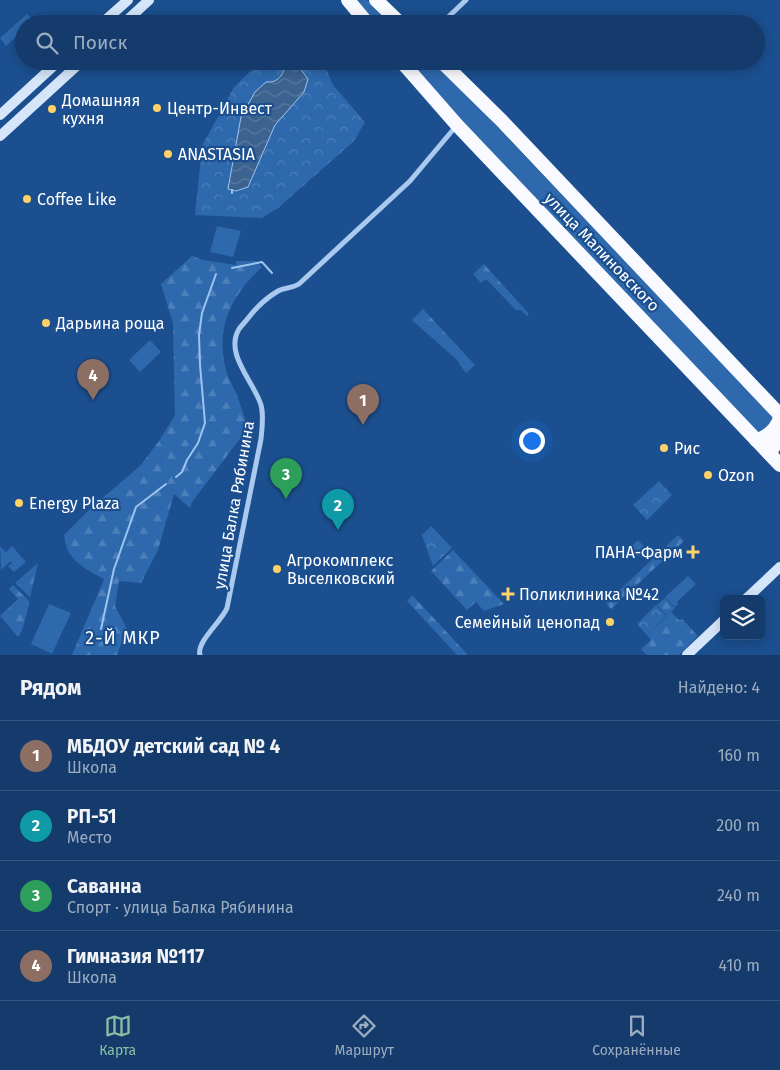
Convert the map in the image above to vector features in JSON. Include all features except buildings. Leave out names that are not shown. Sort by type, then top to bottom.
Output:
[{"type":"highway","points":[[348,0],[360,15]]},
{"type":"highway","points":[[376,0],[392,15]]},
{"type":"highway","name":"улица Малиновского","points":[[409,70],[457,125],[775,460]]},
{"type":"highway","name":"улица Малиновского","points":[[450,70],[509,128],[780,417]]},
{"type":"highway","points":[[756,440],[772,432],[780,417]]},
{"type":"highway","points":[[775,460],[772,449],[780,438]]},
{"type":"main road","points":[[111,15],[128,0]]},
{"type":"main road","points":[[133,15],[149,0]]},
{"type":"main road","points":[[0,115],[49,70]]},
{"type":"main road","points":[[56,70],[57,73],[66,76]]},
{"type":"main road","points":[[0,136],[72,70]]},
{"type":"main road","points":[[39,79],[49,82],[50,90]]},
{"type":"main road","points":[[750,595],[780,567]]},
{"type":"main road","points":[[687,655],[720,624]]},
{"type":"street","points":[[450,15],[466,0]]},
{"type":"street","name":"улица Балка Рябинина","points":[[200,655],[198,650],[201,644],[224,617],[227,608],[261,439],[263,414],[260,403],[242,367],[235,346],[238,331],[253,313],[277,291],[292,288],[299,284],[410,181],[457,125]]},
{"type":"green space","points":[[357,0],[367,0],[383,15],[369,15]]},
{"type":"green space","points":[[15,25],[15,38],[6,46],[0,38]]},
{"type":"green space","points":[[252,70],[327,70],[333,85],[365,122],[354,141],[278,208],[262,218],[195,215],[202,146],[234,87]]},
{"type":"green space","points":[[416,70],[441,70],[484,113],[774,417],[770,430],[758,432],[467,127]]},
{"type":"green space","points":[[217,226],[241,231],[233,257],[210,252]]},
{"type":"green space","points":[[192,256],[203,260],[236,265],[236,261],[256,261],[262,267],[234,301],[224,327],[223,355],[227,373],[248,428],[192,502],[190,508],[174,494],[158,550],[141,583],[119,581],[115,606],[127,629],[117,655],[72,655],[104,579],[89,571],[71,556],[64,535],[91,508],[140,466],[159,441],[175,415],[173,323],[161,284]]},
{"type":"green space","points":[[484,264],[529,314],[527,316],[521,310],[516,310],[486,279],[481,283],[473,274]]},
{"type":"green space","points":[[423,309],[475,365],[466,373],[457,360],[412,320]]},
{"type":"green space","points":[[150,340],[161,352],[140,372],[129,360]]},
{"type":"green space","points":[[659,481],[672,495],[647,520],[633,505]]},
{"type":"green space","points":[[431,526],[452,548],[433,566],[422,535]]},
{"type":"green space","points":[[678,535],[684,541],[611,609],[606,603]]},
{"type":"green space","points":[[638,540],[651,554],[616,560]]},
{"type":"green space","points":[[0,546],[6,552],[12,546],[26,562],[14,572],[8,566],[12,563],[11,561],[1,570]]},
{"type":"green space","points":[[453,550],[504,604],[484,611],[476,602],[467,610],[431,571]]},
{"type":"green space","points":[[38,563],[30,597],[15,583]]},
{"type":"green space","points":[[688,576],[696,584],[677,602],[678,604],[675,607],[665,597]]},
{"type":"green space","points":[[13,585],[30,602],[18,637],[0,616],[18,599],[9,589]]},
{"type":"green space","points":[[412,596],[468,655],[457,655],[407,601]]},
{"type":"green space","points":[[665,598],[675,608],[671,612],[680,621],[682,619],[698,636],[679,655],[647,655],[641,649],[651,640],[647,635],[667,616],[657,605]]},
{"type":"green space","points":[[49,604],[71,613],[52,654],[31,644]]},
{"type":"green space","points":[[656,605],[666,616],[647,635],[637,624]]},
{"type":"water","points":[[284,70],[301,70],[308,79],[304,92],[275,125],[248,187],[236,191],[228,189],[241,117],[255,92],[266,82],[277,80]]},
{"type":"waterway","points":[[232,268],[262,262],[272,273]]},
{"type":"waterway","points":[[176,477],[182,472],[198,443],[205,423],[199,335],[202,313],[216,274]]},
{"type":"waterway","points":[[101,629],[114,569],[136,507],[166,484]]},
{"type":"place","name":"Центр-Инвест","points":[[157,108]]},
{"type":"place","name":"Домашняя кухня","points":[[52,109]]},
{"type":"place","name":"ANASTASIA","points":[[168,154]]},
{"type":"place","name":"Coffee Like","points":[[27,199]]},
{"type":"place","name":"Дарьина роща","points":[[46,323]]},
{"type":"place","name":"Гимназия №117","points":[[93,400]]},
{"type":"place","name":"МБДОУ детский сад № 4","points":[[363,425]]},
{"type":"place","name":"Рис","points":[[664,448]]},
{"type":"place","name":"Ozon","points":[[708,475]]},
{"type":"place","name":"Саванна","points":[[286,499]]},
{"type":"place","name":"Energy Plaza","points":[[19,503]]},
{"type":"place","name":"РП-51","points":[[338,530]]},
{"type":"place","name":"ПАНА-Фарм","points":[[693,552]]},
{"type":"place","name":"Агрокомплекс Выселковский","points":[[277,569]]},
{"type":"place","name":"Поликлиника №42","points":[[508,594]]},
{"type":"place","name":"Семейный ценопад","points":[[610,622]]},
{"type":"district","name":"2-Й МКР","points":[[123,638]]}]
